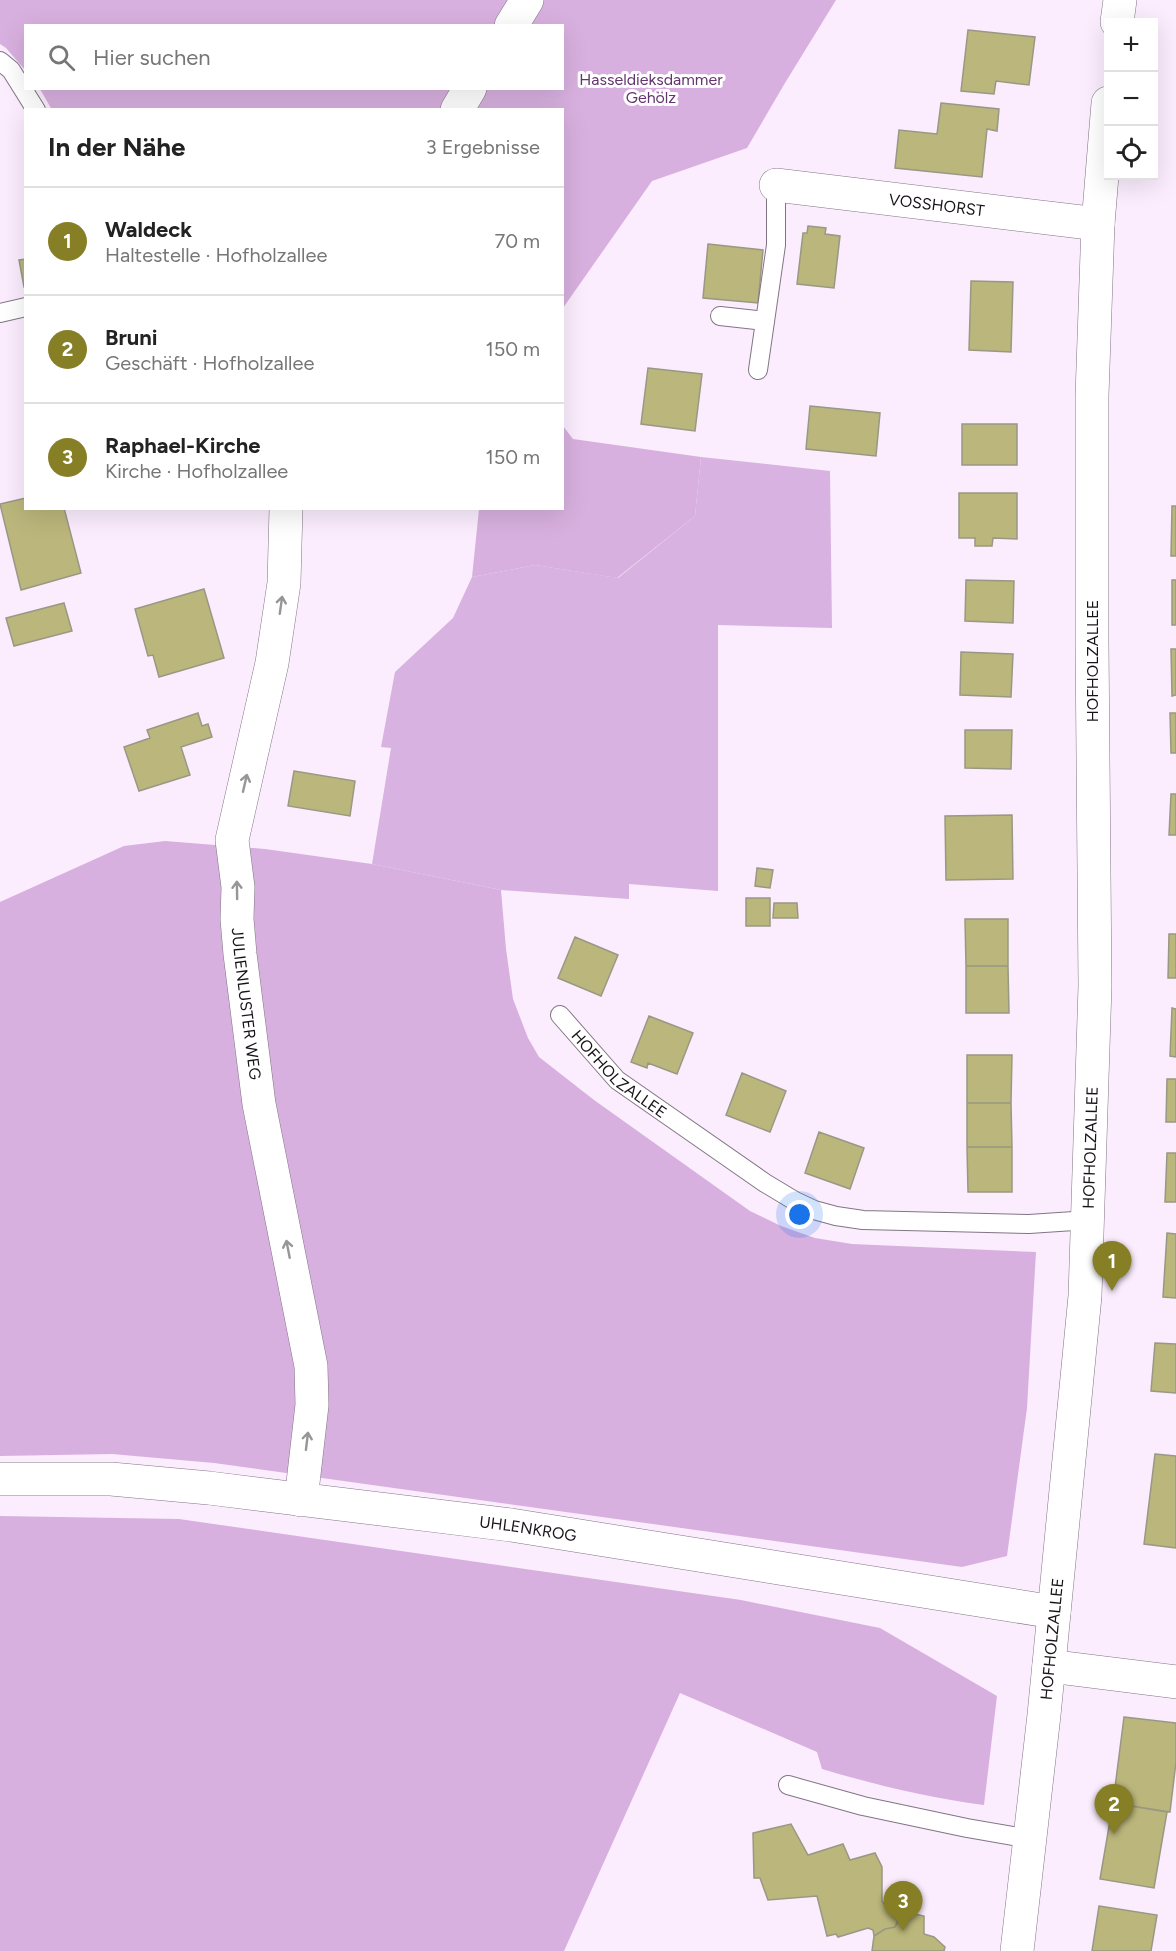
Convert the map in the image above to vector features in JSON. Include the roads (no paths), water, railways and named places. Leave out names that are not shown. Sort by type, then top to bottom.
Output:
[{"type":"street","points":[[512,24],[527,0]]},
{"type":"street","points":[[1118,18],[1120,0]]},
{"type":"street","points":[[458,108],[469,90]]},
{"type":"street","name":"HOFHOLZALLEE","points":[[1017,1951],[1049,1666],[1085,1296],[1089,1220],[1095,986],[1092,396],[1098,224],[1106,126]]},
{"type":"street","name":"VOSSHORST","points":[[776,185],[1098,224]]},
{"type":"street","name":"JULIENLUSTER WEG","points":[[286,510],[284,584],[273,663],[232,840],[238,887],[237,919],[240,954],[259,1104],[311,1366],[312,1405],[301,1500]]},
{"type":"street","name":"UHLENKROG","points":[[0,1479],[111,1479],[511,1526],[1054,1612]]},
{"type":"street","points":[[1049,1666],[1176,1682]]},
{"type":"lane","points":[[0,61],[11,70],[35,108]]},
{"type":"lane","points":[[758,369],[776,245],[776,185]]},
{"type":"lane","points":[[0,313],[24,308]]},
{"type":"lane","points":[[720,316],[765,321]]},
{"type":"lane","name":"HOFHOLZALLEE","points":[[561,1015],[617,1080],[765,1183],[814,1210],[863,1220],[1029,1224],[1089,1220]]},
{"type":"lane","points":[[788,1785],[863,1806],[1030,1839]]},
{"type":"place","name":"Waldeck","points":[[1112,1291]]},
{"type":"place","name":"Bruni","points":[[1114,1834]]},
{"type":"place","name":"Raphael-Kirche","points":[[903,1931]]},
{"type":"park label","name":"Hasseldieksdammer Gehölz","points":[[651,88]]}]
